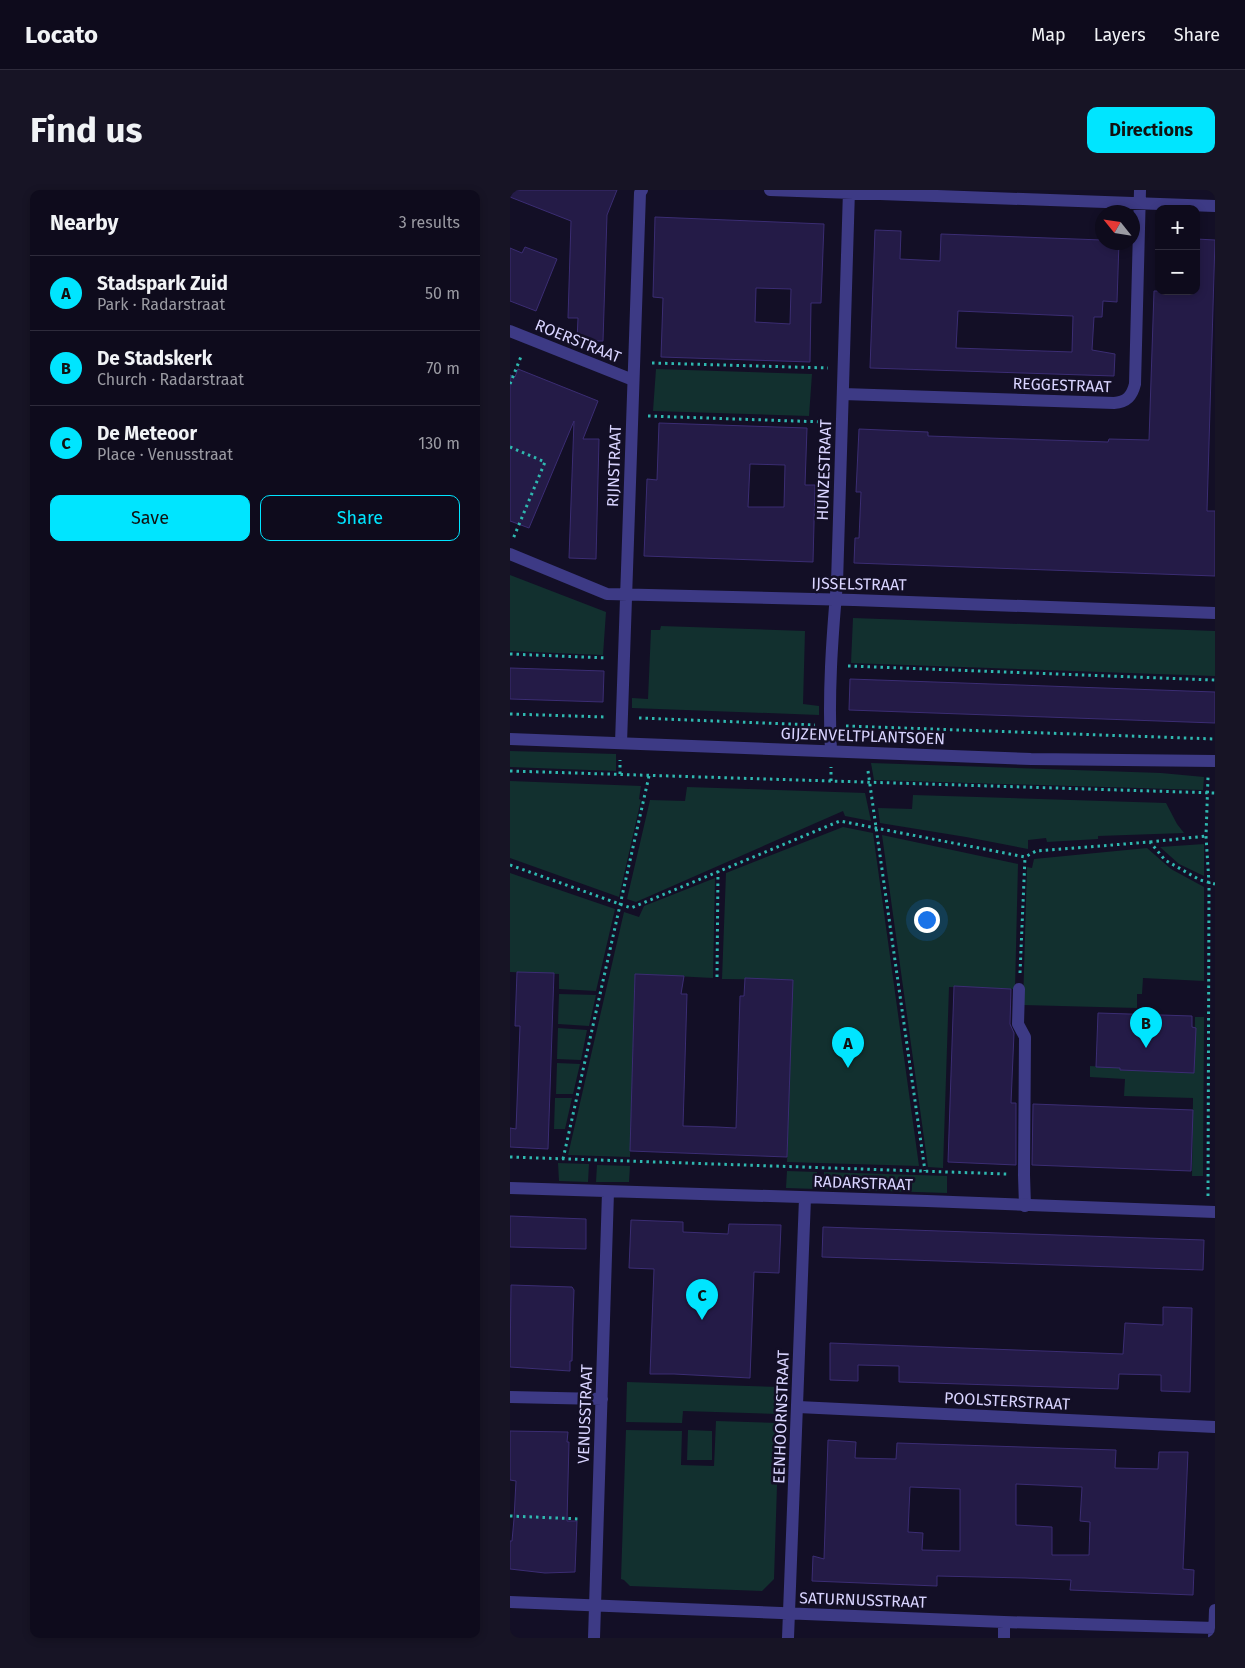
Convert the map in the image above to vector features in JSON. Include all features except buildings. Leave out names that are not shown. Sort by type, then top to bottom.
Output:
[{"type":"street","name":"RIJNSTRAAT","points":[[621,743],[640,193],[642,190]]},
{"type":"street","points":[[770,190],[849,191],[1215,206]]},
{"type":"street","name":"REGGESTRAAT","points":[[843,394],[1114,403],[1122,402],[1128,398],[1133,392],[1135,384],[1140,190]]},
{"type":"street","name":"HUNZESTRAAT","points":[[831,751],[830,726],[849,191]]},
{"type":"street","name":"ROERSTRAAT","points":[[510,331],[633,380]]},
{"type":"street","name":"IJSSELSTRAAT","points":[[510,554],[607,594],[1215,613]]},
{"type":"street","name":"GIJZENVELTPLANTSOEN","points":[[510,739],[865,751],[1032,759],[1212,761]]},
{"type":"street","points":[[1019,989],[1018,1024],[1025,1037],[1025,1206]]},
{"type":"street","name":"RADARSTRAAT","points":[[510,1188],[1211,1212]]},
{"type":"street","name":"VENUSSTRAAT","points":[[594,1638],[608,1192]]},
{"type":"street","name":"EENHOORNSTRAAT","points":[[788,1638],[805,1198]]},
{"type":"street","points":[[510,1397],[602,1398]]},
{"type":"street","name":"POOLSTERSTRAAT","points":[[798,1407],[1215,1427]]},
{"type":"street","name":"SATURNUSSTRAAT","points":[[510,1602],[1004,1622],[1215,1628]]},
{"type":"street","points":[[1214,1638],[1215,1610]]},
{"type":"street","points":[[1004,1622],[1004,1638]]},
{"type":"path","points":[[510,384],[528,338]]},
{"type":"path","points":[[634,362],[844,369]]},
{"type":"path","points":[[632,416],[841,423]]},
{"type":"path","points":[[510,447],[545,462],[510,547]]},
{"type":"path","points":[[510,654],[625,658]]},
{"type":"path","points":[[832,665],[1215,680]]},
{"type":"path","points":[[510,714],[1215,739]]},
{"type":"path","points":[[1210,739],[1212,761],[1207,793],[1206,836],[1209,883],[1211,1212]]},
{"type":"path","points":[[865,751],[925,1171]]},
{"type":"path","points":[[510,771],[1215,793]]},
{"type":"path","points":[[563,1159],[650,776]]},
{"type":"path","points":[[510,865],[631,908],[840,821],[1024,856],[1036,851],[1206,836]]},
{"type":"path","points":[[1150,842],[1165,860],[1200,880],[1215,884]]},
{"type":"path","points":[[1019,989],[1024,856]]},
{"type":"path","points":[[717,978],[718,871]]},
{"type":"path","points":[[510,1157],[1024,1175]]},
{"type":"path","points":[[510,1516],[598,1520]]},
{"type":"green space","points":[[656,369],[812,374],[809,416],[653,411]]},
{"type":"green space","points":[[510,575],[606,612],[603,655],[510,651]]},
{"type":"green space","points":[[853,618],[1215,631],[1215,676],[851,663]]},
{"type":"green space","points":[[661,626],[805,631],[803,704],[819,706],[819,715],[632,708],[632,698],[648,699],[651,630],[660,630]]},
{"type":"green space","points":[[510,751],[616,754],[616,771],[510,767]]},
{"type":"green space","points":[[871,763],[1161,773],[1204,777],[1203,790],[874,780]]},
{"type":"green space","points":[[510,781],[641,786],[639,799],[641,800],[619,897],[510,858]]},
{"type":"green space","points":[[687,787],[865,793],[871,821],[845,816],[843,811],[636,902],[627,899],[650,800],[685,801]]},
{"type":"green space","points":[[913,795],[1166,803],[1184,833],[1098,836],[1098,839],[1047,842],[1046,838],[1028,840],[1028,849],[880,823],[878,808],[912,809]]},
{"type":"green space","points":[[843,827],[873,833],[919,1166],[787,1162],[792,980],[722,979],[726,873]]},
{"type":"green space","points":[[882,835],[1018,864],[1015,989],[949,987],[943,1168],[928,1167]]},
{"type":"green space","points":[[1204,844],[1204,876],[1179,864],[1160,847]]},
{"type":"green space","points":[[1147,848],[1171,869],[1204,887],[1204,981],[1143,978],[1142,994],[1137,994],[1137,1008],[1023,1005],[1027,867],[1032,868],[1034,859]]},
{"type":"green space","points":[[510,873],[615,909],[596,991],[559,989],[559,974],[510,972]]},
{"type":"green space","points":[[715,878],[713,978],[635,974],[630,1157],[568,1155],[624,912],[639,917],[644,906]]},
{"type":"green space","points":[[559,994],[596,995],[589,1026],[558,1024]]},
{"type":"green space","points":[[1195,1017],[1204,1017],[1203,1176],[1192,1176],[1193,1098],[1124,1096],[1125,1079],[1090,1077],[1090,1066],[1120,1068],[1121,1070],[1194,1073]]},
{"type":"green space","points":[[558,1028],[587,1030],[581,1060],[557,1059]]},
{"type":"green space","points":[[557,1063],[580,1064],[573,1094],[556,1094]]},
{"type":"green space","points":[[555,1098],[572,1098],[565,1129],[554,1129]]},
{"type":"green space","points":[[558,1163],[589,1164],[588,1182],[559,1181]]},
{"type":"green space","points":[[597,1165],[630,1166],[629,1182],[596,1182]]},
{"type":"green space","points":[[787,1171],[817,1172],[817,1189],[786,1188]]},
{"type":"green space","points":[[824,1172],[947,1176],[947,1193],[824,1189]]},
{"type":"green space","points":[[627,1382],[780,1387],[779,1414],[683,1411],[682,1423],[626,1422]]},
{"type":"green space","points":[[716,1421],[779,1423],[774,1579],[762,1591],[630,1586],[621,1579],[626,1430],[682,1431],[681,1465],[714,1466]]},
{"type":"green space","points":[[688,1430],[712,1431],[712,1460],[687,1460]]},
{"type":"place","name":"De Stadskerk","points":[[1146,1048]]},
{"type":"place","name":"Stadspark Zuid","points":[[848,1068]]},
{"type":"place","name":"De Meteoor","points":[[702,1320]]}]
